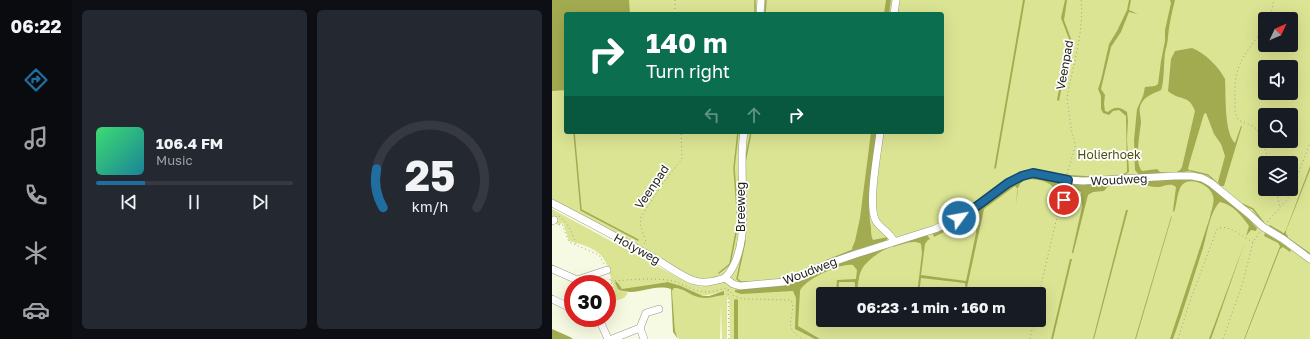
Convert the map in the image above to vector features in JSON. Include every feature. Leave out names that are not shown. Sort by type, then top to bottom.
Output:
[{"type":"street","points":[[760,12],[761,0]]},
{"type":"street","points":[[894,12],[896,0]]},
{"type":"street","name":"Breeweg","points":[[725,278],[731,272],[735,264],[741,238],[743,218],[742,153],[744,134]]},
{"type":"street","points":[[880,134],[873,191],[873,212],[875,221],[889,233],[894,241]]},
{"type":"street","name":"Woudweg","points":[[725,278],[733,284],[740,286],[784,282],[801,277],[830,263],[894,241],[935,229],[973,209],[1008,183],[1022,176],[1033,173],[1067,180],[1083,181],[1192,176],[1202,178],[1211,183],[1263,227],[1283,239],[1310,259]]},
{"type":"street","points":[[1064,200],[1067,180]]},
{"type":"street","name":"Holyweg","points":[[552,202],[640,250],[686,278],[695,281],[715,281],[725,278]]},
{"type":"street","points":[[552,268],[577,280],[607,270]]},
{"type":"street","points":[[552,299],[564,304]]},
{"type":"street","points":[[644,339],[640,328],[646,313],[659,308]]},
{"type":"street","points":[[603,327],[608,339]]},
{"type":"street","points":[[612,339],[640,328]]},
{"type":"path","points":[[675,0],[676,12]]},
{"type":"path","name":"Veenpad","points":[[1067,180],[1075,142],[1072,133],[1067,99],[1080,26],[1082,10],[1081,0]]},
{"type":"path","points":[[1271,12],[1274,0]]},
{"type":"path","points":[[1258,36],[1243,56],[1237,71],[1235,90],[1236,116],[1240,121],[1250,124],[1258,131],[1267,156]]},
{"type":"path","name":"Veenpad","points":[[640,250],[646,242],[640,224],[641,217],[663,183],[682,159],[681,134]]},
{"type":"path","points":[[1223,339],[1243,282],[1253,242],[1263,227],[1287,200],[1310,143]]},
{"type":"path","points":[[1277,196],[1280,208]]},
{"type":"path","points":[[1041,287],[1056,222],[1064,200]]},
{"type":"path","points":[[555,221],[566,221],[570,226],[576,245]]},
{"type":"path","points":[[555,221],[562,224],[569,242],[599,255],[602,258],[609,275]]},
{"type":"path","points":[[1178,339],[1190,301],[1217,229],[1223,226],[1228,227],[1253,242]]},
{"type":"path","points":[[616,282],[667,280],[675,281],[695,290],[706,292],[728,288]]},
{"type":"path","points":[[728,288],[729,339]]},
{"type":"path","points":[[728,288],[734,296],[743,299],[791,300],[791,326],[793,332],[803,339]]},
{"type":"path","points":[[1030,339],[1033,327]]},
{"type":"green space","name":"Holierhoek","points":[[552,0],[1310,0],[1310,339],[1245,339],[1261,299],[1244,339],[738,339],[738,306],[734,302],[734,339],[730,339],[729,298],[727,297],[727,339],[722,339],[721,305],[720,339],[679,339],[675,332],[672,291],[674,288],[681,289],[702,298],[722,295],[718,293],[703,296],[668,282],[625,290],[619,287],[617,282],[618,289],[628,293],[624,298],[616,301],[616,275],[610,275],[605,261],[599,253],[585,245],[569,241],[563,223],[557,225],[554,217],[552,216],[552,209],[691,284],[703,287],[552,206]]},
{"type":"shaded area","points":[[552,0],[629,0],[630,12],[564,12],[564,90],[552,91]]},
{"type":"shaded area","points":[[886,0],[891,0],[889,12],[884,12]]},
{"type":"shaded area","points":[[1023,0],[1025,0],[996,168],[994,169]]},
{"type":"shaded area","points":[[1065,0],[1067,0],[1064,20],[1071,39],[1059,101],[1057,100],[1069,39],[1061,18]]},
{"type":"shaded area","points":[[1129,0],[1131,0],[1129,10],[1138,14],[1129,12],[1121,32],[1111,47],[1101,89],[1105,95],[1105,111],[1108,112],[1118,108],[1127,112],[1129,172],[1125,175],[1088,178],[1070,177],[1070,175],[1109,176],[1127,172],[1126,116],[1119,110],[1113,111],[1109,115],[1103,113],[1101,109],[1101,96],[1098,89],[1109,44],[1127,10]]},
{"type":"shaded area","points":[[1170,0],[1175,0],[1165,53],[1162,88],[1145,99],[1140,106],[1141,122],[1138,155],[1138,161],[1142,171],[1157,169],[1160,172],[1169,173],[1139,175],[1135,170],[1134,140],[1137,109],[1145,87],[1155,86],[1158,84],[1165,41],[1165,30],[1171,3]]},
{"type":"shaded area","points":[[1192,48],[1202,53],[1211,61],[1225,79],[1227,123],[1231,138],[1235,143],[1242,126],[1224,186],[1220,186],[1218,182],[1225,156],[1206,113],[1204,114],[1190,161],[1188,169],[1191,171],[1175,173],[1182,167],[1195,111],[1190,102],[1168,91],[1171,59],[1175,51]]},
{"type":"shaded area","points":[[871,134],[877,134],[869,204],[871,236],[873,240],[889,238],[885,241],[853,251],[852,248],[860,218]]},
{"type":"shaded area","points":[[1310,166],[1310,170],[1286,231],[1288,236],[1287,238],[1280,233],[1284,233],[1286,230]]},
{"type":"shaded area","points":[[1034,176],[1060,182],[1060,187],[1055,188],[1053,193],[1053,187],[1046,182],[1031,179],[1023,181],[1018,189],[1015,186],[984,209],[967,287],[965,287],[965,283],[921,278],[920,287],[918,287],[922,253],[921,244],[915,242],[893,247],[893,245],[927,235],[930,239],[925,244],[921,275],[966,281],[976,233],[976,217],[934,237],[932,232],[957,222],[1022,178]]},
{"type":"shaded area","points":[[1176,178],[1198,179],[1204,182],[1229,200],[1257,228],[1256,231],[1251,230],[1246,236],[1249,226],[1233,208],[1220,202],[1211,217],[1203,248],[1177,328],[1173,339],[1170,339],[1210,217],[1213,196],[1204,185],[1190,181],[1186,182],[1182,185],[1179,191],[1174,212],[1176,187],[1169,185],[1153,187],[1138,183],[1136,181],[1158,181]]},
{"type":"shaded area","points":[[1073,183],[1111,183],[1104,191],[1093,192],[1088,195],[1073,254],[1072,252],[1082,207],[1081,192],[1073,188]]},
{"type":"shaded area","points":[[1126,210],[1128,210],[1093,339]]},
{"type":"shaded area","points":[[1172,216],[1136,339],[1135,339],[1171,217]]},
{"type":"shaded area","points":[[1265,233],[1291,250],[1290,252],[1283,247],[1280,249],[1244,339],[1280,246],[1278,243],[1264,236]]},
{"type":"shaded area","points":[[1245,242],[1211,339],[1209,339]]},
{"type":"shaded area","points":[[890,246],[874,256],[864,266],[858,281],[858,287],[855,287],[854,282],[839,282],[839,287],[836,287],[837,280],[856,279],[857,270],[853,265],[848,265],[840,266],[815,277],[803,287],[800,291],[798,326],[820,339],[815,339],[795,329],[796,298],[793,291],[741,294],[735,292],[735,290],[756,287]]},
{"type":"shaded area","points":[[1070,259],[1072,259],[1053,339],[1051,339]]},
{"type":"shaded area","points":[[616,282],[622,289],[668,282],[703,296],[709,296],[724,291],[724,295],[701,298],[681,289],[674,288],[672,291],[675,331],[678,339],[673,332],[671,289],[657,288],[631,292],[618,289]]},
{"type":"shaded area","points":[[734,300],[738,300],[738,339],[734,339]]},
{"type":"shaded area","points":[[552,329],[570,337],[573,339],[552,339]]},
{"type":"waterway","points":[[755,0],[755,12]]},
{"type":"waterway","points":[[765,12],[766,0]]},
{"type":"waterway","points":[[574,134],[581,210],[638,240]]},
{"type":"waterway","points":[[719,273],[730,264],[738,222],[734,168],[738,134]]},
{"type":"waterway","points":[[745,162],[751,134]]},
{"type":"waterway","points":[[1191,171],[1208,175],[1219,185]]},
{"type":"waterway","points":[[746,185],[746,232]]},
{"type":"waterway","points":[[1242,204],[1253,209],[1263,222]]},
{"type":"waterway","points":[[1270,226],[1282,233]]},
{"type":"waterway","points":[[1286,237],[1310,254]]},
{"type":"waterway","points":[[745,241],[737,279],[741,282],[751,282]]},
{"type":"waterway","points":[[798,274],[853,250]]},
{"type":"route","points":[[959,218],[1008,183],[1022,176],[1033,173],[1068,180],[1064,200]]}]
